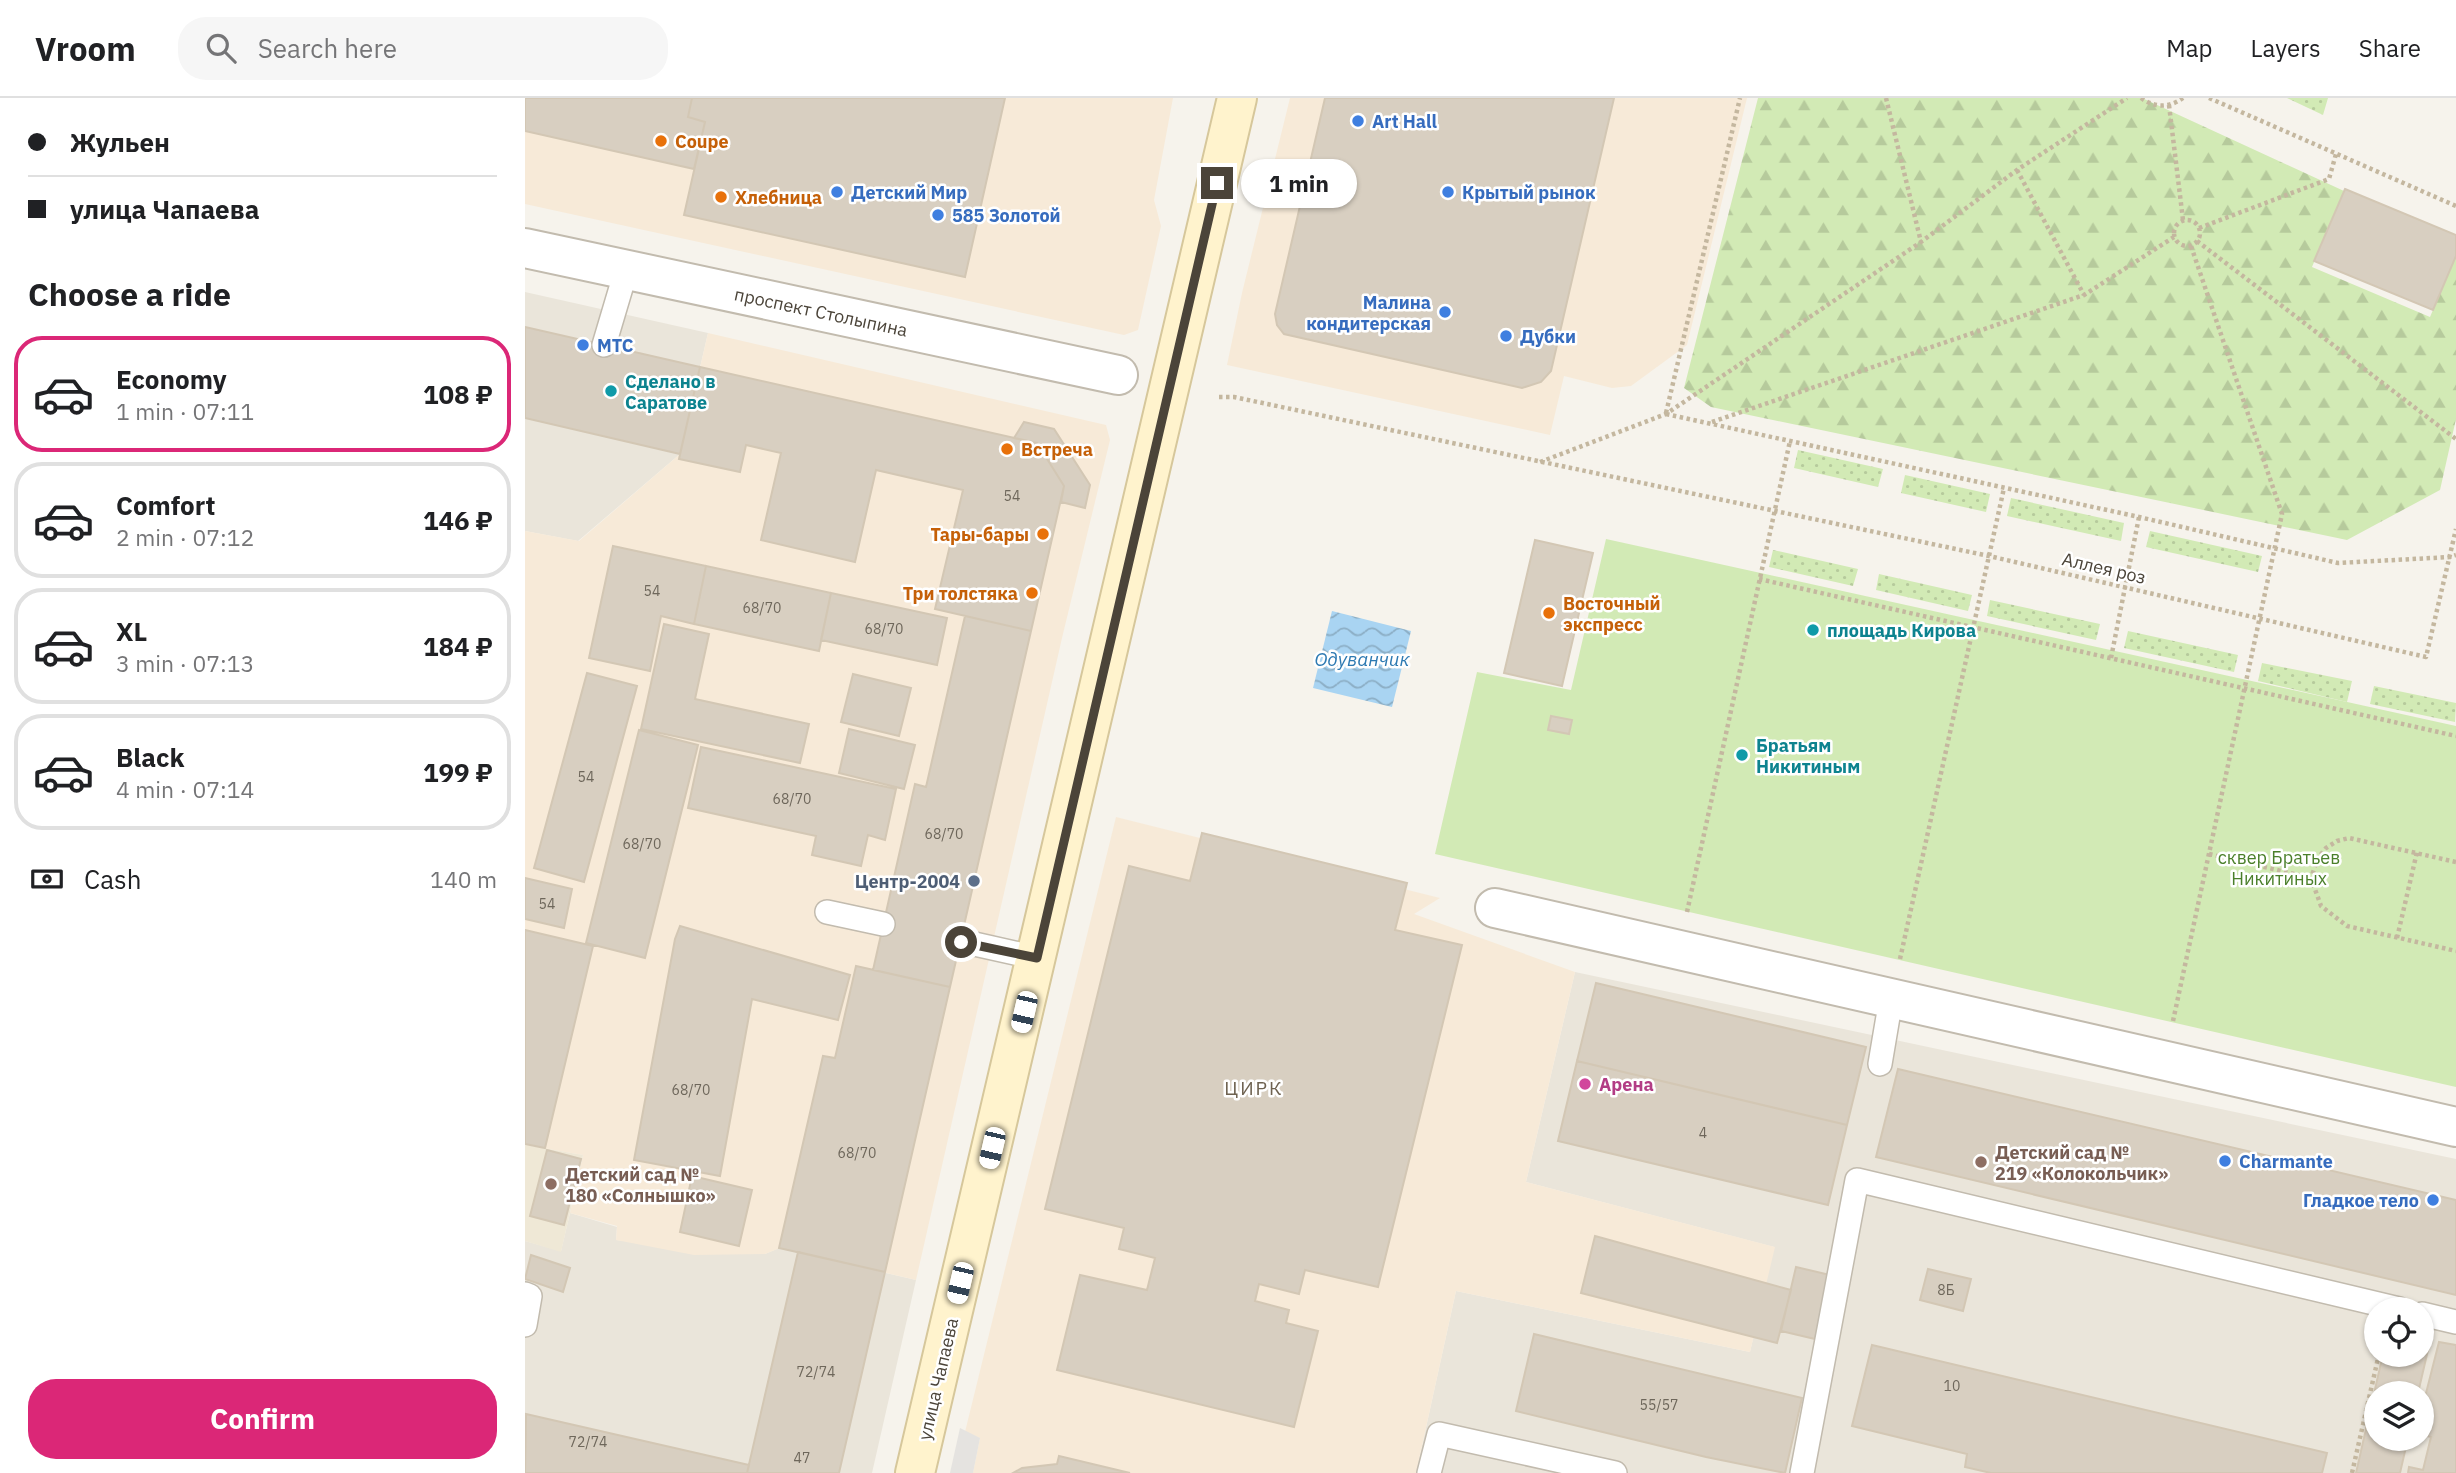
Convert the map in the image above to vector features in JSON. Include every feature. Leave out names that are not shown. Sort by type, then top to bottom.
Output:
[{"type":"street","name":"улица Чапаева","points":[[915,1473],[1237,98]]},
{"type":"street","name":"проспект Столыпина","points":[[525,248],[1118,375]]},
{"type":"street","points":[[1495,908],[2456,1127]]},
{"type":"lane","points":[[604,345],[626,271]]},
{"type":"lane","points":[[827,912],[883,923]]},
{"type":"lane","points":[[961,942],[1037,958]]},
{"type":"lane","points":[[1879,1064],[1891,999]]},
{"type":"lane","points":[[1802,1473],[1857,1180],[2364,1301]]},
{"type":"lane","points":[[525,1294],[530,1296],[525,1325]]},
{"type":"lane","points":[[2434,1317],[2456,1322]]},
{"type":"lane","points":[[1429,1473],[1439,1434],[1615,1473]]},
{"type":"path","points":[[1666,414],[1740,98]]},
{"type":"path","points":[[1886,98],[1921,242]]},
{"type":"path","points":[[1540,463],[1666,414],[1921,242],[2017,170],[2127,98]]},
{"type":"path","points":[[2141,98],[2153,105],[2169,104],[2183,98]]},
{"type":"path","points":[[2209,98],[2456,206]]},
{"type":"path","points":[[2169,104],[2183,220]]},
{"type":"path","points":[[2199,228],[2329,178],[2336,154]]},
{"type":"path","points":[[2017,170],[2084,295]]},
{"type":"path","points":[[2183,220],[2194,222],[2199,228],[2200,237],[2191,246],[2179,244],[2174,237],[2175,228],[2183,220]]},
{"type":"path","points":[[1711,423],[2084,295],[2174,237]]},
{"type":"path","points":[[2197,241],[2456,439]]},
{"type":"path","points":[[2164,1060],[2282,514],[2191,246]]},
{"type":"path","name":"Аллея роз","points":[[1219,397],[1234,397],[1989,556],[2426,657],[2450,557]]},
{"type":"path","points":[[1666,414],[2338,562],[2456,557]]},
{"type":"path","points":[[1678,951],[1790,441]]},
{"type":"path","points":[[1891,999],[2004,488]]},
{"type":"path","points":[[2111,658],[2140,517]]},
{"type":"path","points":[[2450,557],[2456,529]]},
{"type":"path","points":[[1759,579],[2456,736]]},
{"type":"path","points":[[2456,862],[2349,838],[2326,848],[2318,858],[2311,878],[2321,906],[2347,926],[2456,951]]},
{"type":"path","points":[[2397,938],[2417,852]]},
{"type":"path","points":[[2209,854],[2311,878]]},
{"type":"path","points":[[2352,1473],[2376,1367]]},
{"type":"shaded area","points":[[525,98],[1173,98],[1154,200],[1161,226],[1138,330],[1124,335],[525,204]]},
{"type":"shaded area","points":[[1290,98],[1747,98],[1687,345],[1631,386],[1612,388],[1564,376],[1550,435],[1227,365]]},
{"type":"shaded area","points":[[525,292],[708,333],[680,454],[578,541],[525,531]]},
{"type":"shaded area","points":[[708,333],[1106,425],[1110,440],[1062,638],[916,1280],[780,1248],[765,1254],[694,1255],[616,1240],[617,1226],[570,1213],[583,1155],[525,1145],[525,531],[579,541],[680,454]]},
{"type":"shaded area","points":[[1116,817],[1440,898],[1414,914],[1575,972],[1526,1182],[1775,1247],[1750,1352],[1456,1291],[1416,1473],[973,1473],[980,1438],[965,1432]]},
{"type":"shaded area","points":[[1575,972],[2456,1159],[2456,1473],[1416,1473],[1456,1291],[1750,1352],[1774,1247],[1526,1182]]},
{"type":"shaded area","name":"Детский сад № 180 «Солнышко»","points":[[525,1145],[583,1155],[561,1252],[525,1241]]},
{"type":"shaded area","points":[[570,1213],[617,1227],[616,1240],[765,1254],[779,1248],[916,1280],[872,1473],[525,1473],[525,1241],[561,1251]]},
{"type":"shaded area","points":[[960,1428],[980,1438],[973,1473],[950,1473]]},
{"type":"green space","points":[[1758,98],[2142,98],[2344,191],[2312,267],[2430,317],[2456,255],[2456,419],[2440,490],[2347,540],[1711,407],[1684,388]]},
{"type":"green space","points":[[2287,98],[2328,98],[2323,115]]},
{"type":"green space","points":[[1798,450],[1883,469],[1878,487],[1794,468]]},
{"type":"green space","points":[[1905,475],[1990,494],[1986,512],[1901,493]]},
{"type":"green space","points":[[2011,498],[2124,523],[2121,541],[2007,516]]},
{"type":"green space","points":[[2150,531],[2262,556],[2258,572],[2146,547]]},
{"type":"green space","name":"сквер Братьев Никитиных","points":[[1606,539],[2456,726],[2456,1087],[1435,854],[1477,672],[1571,690]]},
{"type":"green space","points":[[1773,550],[1858,569],[1853,586],[1769,567]]},
{"type":"green space","points":[[1879,574],[1972,595],[1968,611],[1876,590]]},
{"type":"green space","points":[[1990,600],[2100,624],[2096,640],[1987,616]]},
{"type":"green space","points":[[2128,631],[2238,655],[2234,672],[2124,648]]},
{"type":"green space","points":[[2262,663],[2352,681],[2347,702],[2258,681]]},
{"type":"green space","points":[[2374,686],[2456,703],[2455,722],[2370,704]]},
{"type":"water","name":"Одуванчик","points":[[1332,611],[1411,631],[1392,707],[1313,688]]},
{"type":"building","points":[[525,98],[692,98],[688,117],[705,122],[694,169],[525,131]]},
{"type":"building","name":"Детский Мир","points":[[692,98],[1005,98],[965,277],[684,215],[705,122],[688,117]]},
{"type":"building","name":"Крытый рынок","points":[[1325,98],[1614,98],[1551,371],[1541,382],[1522,388],[1284,334],[1277,325],[1275,314]]},
{"type":"building","points":[[2345,189],[2456,235],[2456,256],[2433,310],[2314,261]]},
{"type":"building","points":[[525,327],[700,367],[680,454],[525,418]]},
{"type":"building","points":[[700,367],[1037,443],[1064,486],[1031,631],[935,609],[963,490],[876,470],[855,562],[761,540],[781,453],[746,445],[740,472],[679,459]]},
{"type":"building","points":[[1024,422],[1054,429],[1090,485],[1085,508],[1061,502],[1064,486],[1037,443],[1014,438]]},
{"type":"building","name":"Восточный экспресс","points":[[1535,540],[1593,553],[1562,686],[1504,673]]},
{"type":"building","points":[[613,546],[706,566],[694,624],[661,616],[650,671],[589,658]]},
{"type":"building","points":[[706,566],[831,593],[819,651],[694,624]]},
{"type":"building","points":[[831,593],[947,618],[937,665],[821,640]]},
{"type":"building","points":[[965,616],[1031,631],[950,987],[873,970],[915,784],[926,787]]},
{"type":"building","points":[[664,624],[709,634],[695,699],[809,724],[800,763],[641,729]]},
{"type":"building","points":[[587,673],[637,686],[584,882],[534,868]]},
{"type":"building","points":[[853,674],[911,688],[899,736],[841,722]]},
{"type":"building","points":[[1551,716],[1572,720],[1569,734],[1548,730]]},
{"type":"building","points":[[849,729],[915,745],[904,789],[839,773]]},
{"type":"building","points":[[639,730],[698,745],[645,958],[586,943]]},
{"type":"building","points":[[701,747],[896,789],[885,840],[868,835],[861,866],[812,855],[816,836],[688,808]]},
{"type":"building","points":[[1202,833],[1407,883],[1395,930],[1462,945],[1378,1287],[1305,1270],[1299,1294],[1259,1284],[1255,1301],[1289,1310],[1286,1323],[1318,1331],[1294,1427],[1057,1370],[1080,1275],[1147,1290],[1155,1258],[1119,1249],[1124,1228],[1045,1209],[1129,866],[1190,881]]},
{"type":"building","points":[[525,878],[572,889],[564,928],[525,919]]},
{"type":"building","points":[[680,926],[850,975],[838,1020],[752,999],[720,1176],[634,1160],[675,939]]},
{"type":"building","points":[[525,930],[593,946],[545,1148],[525,1144]]},
{"type":"building","points":[[856,966],[950,987],[885,1272],[779,1248],[823,1056],[835,1058]]},
{"type":"building","points":[[1596,983],[1866,1047],[1847,1125],[1577,1061]]},
{"type":"building","points":[[1577,1061],[1847,1125],[1828,1205],[1558,1141]]},
{"type":"building","points":[[1898,1069],[2456,1200],[2456,1295],[1876,1157]]},
{"type":"building","points":[[547,1150],[581,1159],[564,1225],[530,1216]]},
{"type":"building","points":[[692,1176],[752,1190],[739,1246],[680,1232]]},
{"type":"building","points":[[1595,1236],[1791,1290],[1777,1343],[1581,1293]]},
{"type":"building","points":[[798,1252],[885,1272],[839,1473],[747,1473]]},
{"type":"building","points":[[531,1255],[570,1268],[563,1292],[525,1279]]},
{"type":"building","points":[[1796,1267],[1830,1275],[1815,1339],[1781,1331]]},
{"type":"building","points":[[1928,1269],[1971,1279],[1963,1311],[1920,1300]]},
{"type":"building","points":[[1534,1334],[1802,1398],[1785,1473],[1706,1457],[1516,1411]]},
{"type":"building","points":[[2439,1342],[2456,1345],[2456,1473],[2408,1473],[2409,1467],[2423,1470],[2428,1451],[2434,1451],[2434,1381],[2429,1381]]},
{"type":"building","points":[[1872,1345],[2327,1453],[2322,1473],[1991,1473],[1965,1467],[1967,1454],[1852,1426]]},
{"type":"building","points":[[2380,1367],[2424,1367],[2421,1381],[2377,1381]]},
{"type":"building","points":[[526,1414],[749,1465],[747,1473],[525,1473]]},
{"type":"building","points":[[2364,1438],[2364,1451],[2405,1451],[2400,1473],[2356,1473]]},
{"type":"building","points":[[1059,1456],[1130,1473],[1013,1473],[1022,1468],[1057,1464]]},
{"type":"place","name":"Art Hall","points":[[1358,121]]},
{"type":"place","name":"Coupe","points":[[661,141]]},
{"type":"place","name":"Детский Мир","points":[[837,192]]},
{"type":"place","name":"Крытый рынок","points":[[1448,192]]},
{"type":"place","name":"Хлебница","points":[[721,197]]},
{"type":"place","name":"585 Золотой","points":[[938,215]]},
{"type":"place","name":"Малина кондитерская","points":[[1445,312]]},
{"type":"place","name":"Дубки","points":[[1506,336]]},
{"type":"place","name":"МТС","points":[[583,345]]},
{"type":"place","name":"Сделано в Саратове","points":[[611,391]]},
{"type":"place","name":"Встреча","points":[[1007,449]]},
{"type":"place","name":"Тары-бары","points":[[1043,534]]},
{"type":"place","name":"Три толстяка","points":[[1032,593]]},
{"type":"place","name":"Восточный экспресс","points":[[1549,613]]},
{"type":"place","name":"площадь Кирова","points":[[1813,630]]},
{"type":"place","name":"Братьям Никитиным","points":[[1742,755]]},
{"type":"place","name":"Центр-2004","points":[[974,881]]},
{"type":"place","name":"Арена","points":[[1585,1084]]},
{"type":"place","name":"Charmante","points":[[2225,1161]]},
{"type":"place","name":"Детский сад № 219 «Колокольчик»","points":[[1981,1162]]},
{"type":"place","name":"Детский сад № 180 «Солнышко»","points":[[551,1184]]},
{"type":"place","name":"Гладкое тело","points":[[2433,1200]]},
{"type":"district","name":"ЦИРК","points":[[1254,1088]]},
{"type":"route","points":[[961,942],[1037,958],[1217,183]]}]
